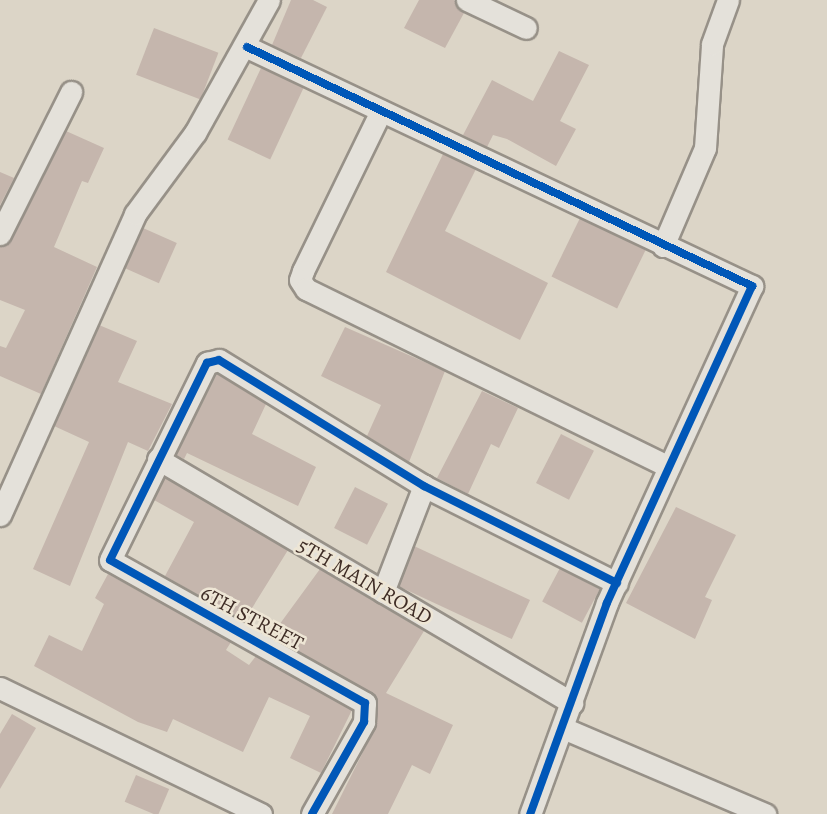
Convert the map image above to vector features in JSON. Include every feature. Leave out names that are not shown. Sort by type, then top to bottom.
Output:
[{"type":"street","points":[[0,515],[135,214],[195,133],[248,47],[269,0]]},
{"type":"street","points":[[467,0],[526,28]]},
{"type":"street","points":[[663,246],[705,148],[712,44],[728,0]]},
{"type":"street","points":[[248,47],[663,246],[752,286],[617,583],[530,814]]},
{"type":"street","points":[[0,234],[71,92]]},
{"type":"street","points":[[381,111],[303,271],[300,280],[306,289],[669,467]]},
{"type":"street","points":[[158,459],[212,359],[424,486],[617,583]]},
{"type":"street","name":"5TH MAIN ROAD","points":[[158,459],[572,704]]},
{"type":"street","name":"6TH STREET","points":[[158,459],[110,560],[365,703],[364,722],[312,814]]},
{"type":"street","points":[[383,592],[424,486]]},
{"type":"street","points":[[0,688],[261,814]]},
{"type":"street","points":[[563,728],[765,814]]},
{"type":"building","points":[[291,0],[313,0],[327,7],[301,58],[272,45]]},
{"type":"building","points":[[419,0],[454,0],[464,13],[445,48],[404,28]]},
{"type":"building","points":[[154,28],[218,53],[200,99],[136,75]]},
{"type":"building","points":[[559,51],[589,65],[560,121],[576,129],[556,166],[507,139],[493,135],[487,147],[463,135],[492,80],[533,101]]},
{"type":"building","points":[[261,68],[304,88],[270,159],[228,140]]},
{"type":"building","points":[[66,131],[104,148],[88,183],[82,181],[54,247],[97,267],[41,394],[0,376],[0,346],[6,348],[25,310],[0,300],[0,247],[11,240]]},
{"type":"building","points":[[443,154],[476,169],[445,231],[548,283],[520,340],[386,272]]},
{"type":"building","points":[[0,172],[14,178],[0,205]]},
{"type":"building","points":[[580,218],[646,250],[617,308],[552,276]]},
{"type":"building","points":[[143,228],[177,243],[159,283],[125,268]]},
{"type":"building","points":[[99,325],[137,341],[118,382],[172,404],[148,451],[128,442],[70,586],[33,569],[89,442],[54,426]]},
{"type":"building","points":[[345,327],[445,371],[409,462],[367,436],[381,405],[321,376]]},
{"type":"building","points":[[217,374],[266,404],[252,434],[316,467],[298,506],[187,453],[184,459],[176,455]]},
{"type":"building","points":[[482,391],[518,408],[499,448],[491,444],[468,494],[437,478]]},
{"type":"building","points":[[561,434],[594,451],[569,500],[536,483]]},
{"type":"building","points":[[165,478],[288,550],[244,621],[165,576],[194,522],[154,500]]},
{"type":"building","points":[[355,487],[388,504],[367,545],[334,528]]},
{"type":"building","points":[[676,507],[736,535],[705,597],[712,600],[695,639],[626,603]]},
{"type":"building","points":[[414,546],[530,600],[512,639],[396,585]]},
{"type":"building","points":[[560,568],[600,589],[582,623],[542,602]]},
{"type":"building","points":[[320,569],[424,631],[386,693],[453,725],[430,774],[412,765],[388,814],[332,814],[375,728],[376,696],[271,636]]},
{"type":"building","points":[[108,574],[231,642],[226,650],[249,665],[256,656],[352,710],[321,773],[290,758],[310,716],[269,697],[243,752],[173,719],[167,732],[138,722],[34,666],[49,635],[82,651],[104,604],[95,598]]},
{"type":"building","points":[[12,714],[36,728],[0,789],[0,734]]},
{"type":"building","points":[[136,775],[169,789],[159,814],[125,802]]},
{"type":"cycle path","points":[[247,47],[752,286],[607,603],[530,814]]},
{"type":"cycle path","points":[[312,814],[364,722],[365,703],[110,560],[207,363],[219,360],[424,486],[617,583]]}]
